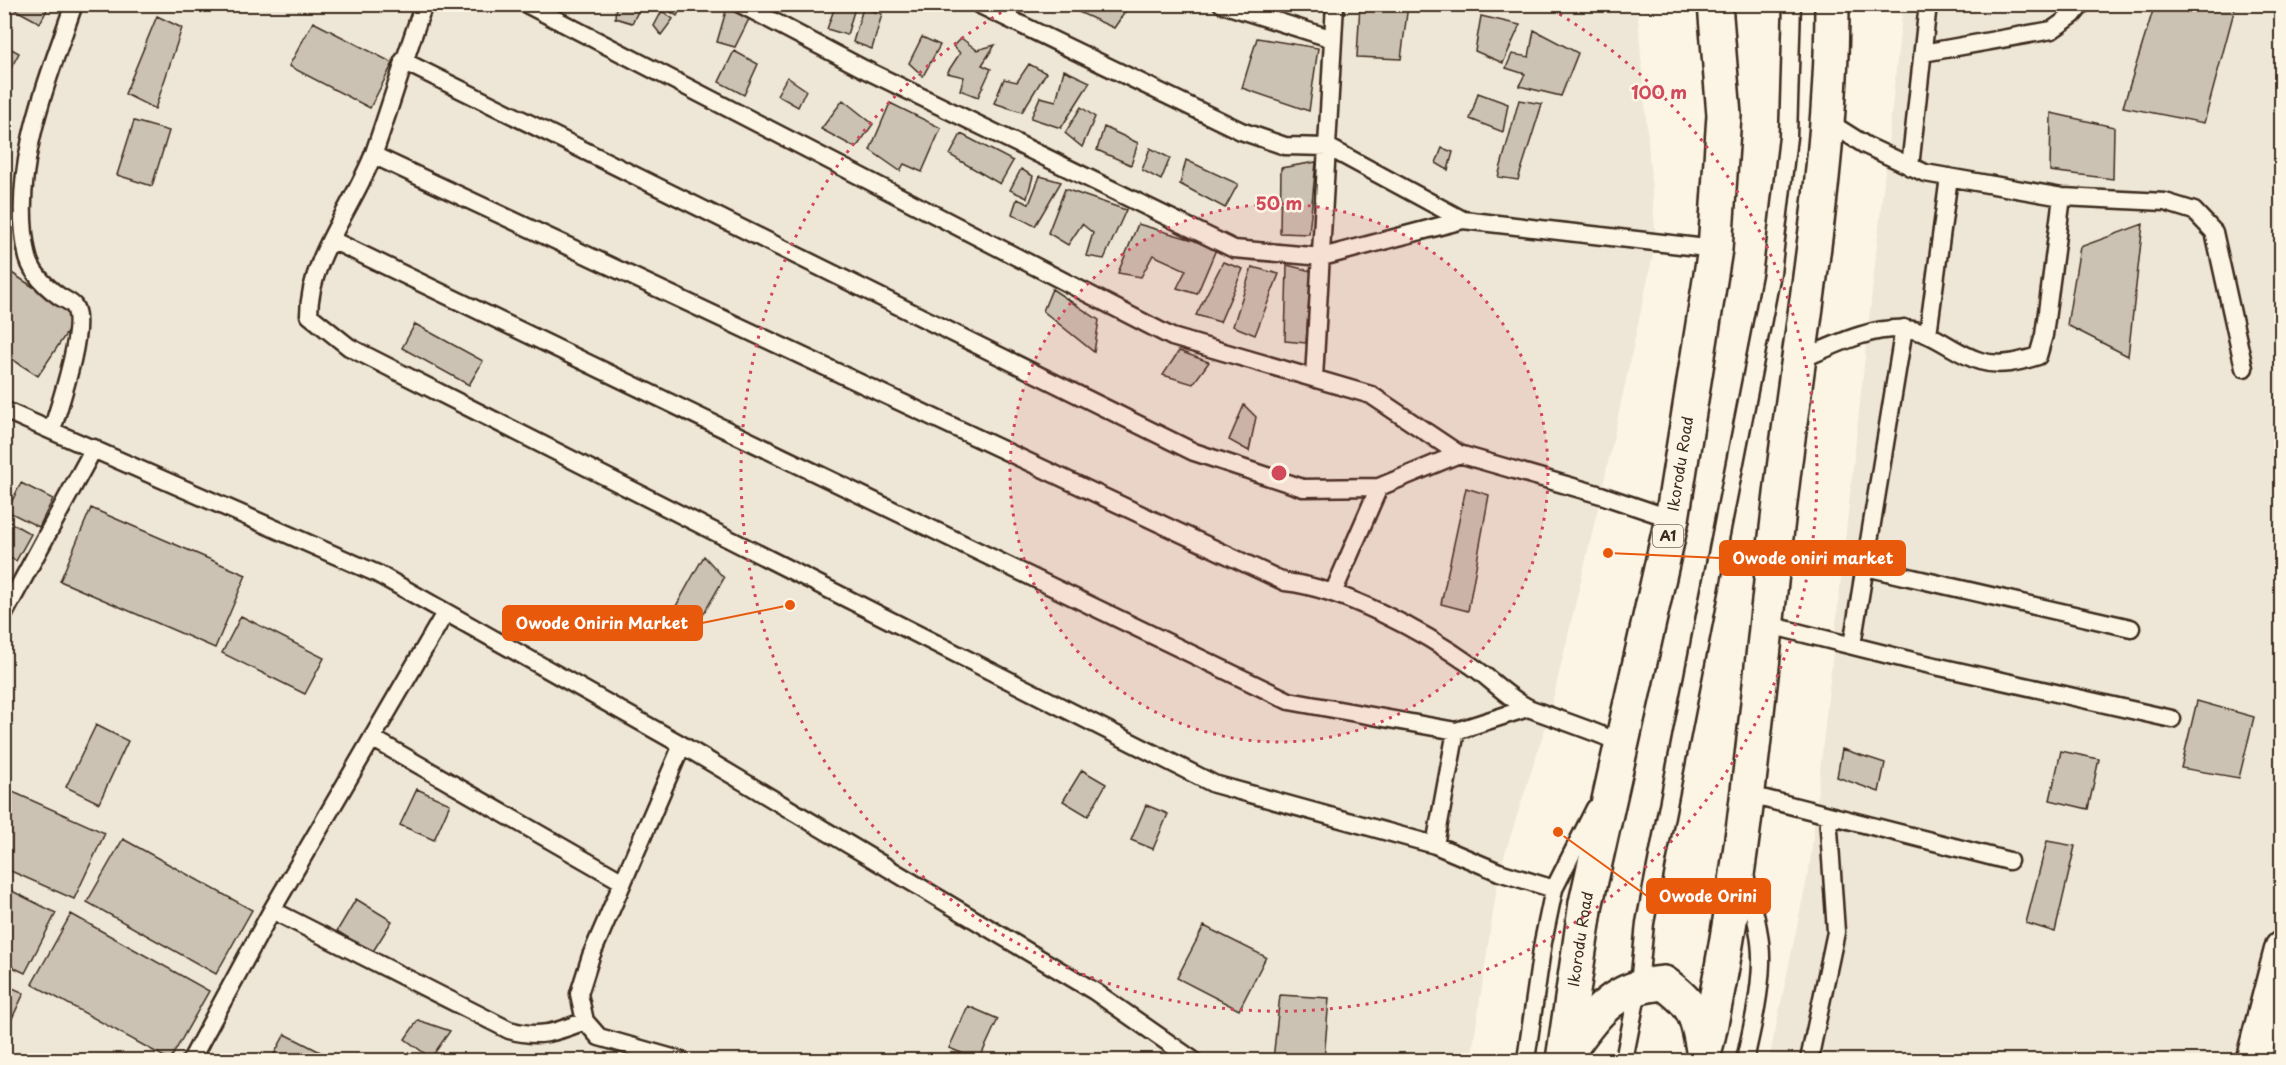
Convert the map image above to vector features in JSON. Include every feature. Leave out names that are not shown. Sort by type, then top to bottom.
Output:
[{"type":"main road","name":"Ikorodu Road","points":[[1563,1060],[1586,903],[1672,519],[1715,249],[1724,115],[1715,4]]},
{"type":"main road","points":[[1703,1058],[1741,857],[1750,795],[1765,624],[1814,252],[1832,64],[1832,4]]},
{"type":"main road","points":[[2253,1060],[2282,948]]},
{"type":"main road","points":[[1563,1060],[1596,1014],[1620,994],[1640,985],[1664,983],[1686,999],[1698,1023],[1703,1058]]},
{"type":"lane","points":[[52,430],[75,348],[78,316],[73,305],[42,285],[27,255],[23,210],[28,146],[75,4]]},
{"type":"lane","points":[[424,4],[373,155],[317,268],[309,296],[309,315],[349,347],[1215,784],[1435,845],[1499,872],[1554,889]]},
{"type":"lane","points":[[526,4],[1172,337],[1371,395],[1459,454],[1601,495],[1672,519]]},
{"type":"lane","points":[[740,4],[864,69],[1234,249],[1322,257],[1463,220],[1715,249]]},
{"type":"lane","points":[[978,4],[1241,131],[1285,146],[1328,147],[1463,220]]},
{"type":"lane","points":[[1222,4],[1333,39]]},
{"type":"lane","points":[[1314,378],[1335,4]]},
{"type":"lane","points":[[1624,1060],[1640,985],[1645,923],[1772,273],[1788,137],[1792,4]]},
{"type":"lane","points":[[1911,167],[1928,4]]},
{"type":"lane","points":[[1923,53],[2052,30],[2073,15],[2082,4]]},
{"type":"lane","points":[[403,61],[1194,452],[1303,488],[1378,487],[1459,454]]},
{"type":"lane","points":[[1827,121],[1865,145],[1925,173],[2062,197],[2165,202],[2194,212],[2214,232],[2244,368]]},
{"type":"lane","points":[[373,155],[1285,582],[1311,585],[1333,593],[1408,628],[1462,660],[1528,708],[1623,744],[1554,889],[1543,942],[1527,1060]]},
{"type":"lane","points":[[1928,333],[1949,177]]},
{"type":"lane","points":[[1798,360],[1859,336],[1904,328],[1928,333],[1980,361],[2013,364],[2038,356],[2044,335],[2062,197]]},
{"type":"lane","points":[[332,240],[1289,701],[1456,731],[1528,708]]},
{"type":"lane","points":[[1852,645],[1904,328]]},
{"type":"lane","points":[[4,410],[378,574],[682,745],[1094,991],[1193,1060]]},
{"type":"lane","points":[[4,614],[94,448]]},
{"type":"lane","points":[[1333,593],[1378,487]]},
{"type":"lane","points":[[1864,567],[2132,628]]},
{"type":"lane","points":[[191,1060],[272,910],[444,613]]},
{"type":"lane","points":[[1765,624],[1913,661],[2172,719]]},
{"type":"lane","points":[[1435,845],[1456,731]]},
{"type":"lane","points":[[372,738],[623,882]]},
{"type":"lane","points":[[680,1060],[599,1036],[585,1021],[579,994],[591,956],[682,745]]},
{"type":"lane","points":[[1750,795],[2009,861]]},
{"type":"lane","points":[[1809,1060],[1836,932],[1828,815]]},
{"type":"lane","points":[[1741,857],[1755,914],[1761,961],[1756,1007],[1745,1060]]},
{"type":"lane","points":[[272,910],[509,1030],[528,1035],[549,1034],[585,1021]]},
{"type":"shaded area","points":[[5,5],[1637,5],[1656,241],[1601,495],[1549,716],[1499,872],[1471,1060],[5,1060]]},
{"type":"shaded area","points":[[1903,5],[2281,5],[2282,991],[2262,1060],[1769,1060],[1810,864]]},
{"type":"shaded area","points":[[2281,991],[2281,1060],[2262,1060]]},
{"type":"building","points":[[5,4],[50,4],[40,23]]},
{"type":"building","points":[[616,4],[642,4],[632,23],[615,18]]},
{"type":"building","points":[[668,4],[683,4],[677,16],[666,9]]},
{"type":"building","points":[[728,4],[732,4],[749,19],[735,47],[717,42]]},
{"type":"building","points":[[836,4],[856,4],[847,35],[827,29]]},
{"type":"building","points":[[1077,4],[1110,4],[1125,12],[1114,28],[1074,10]]},
{"type":"building","points":[[1360,4],[1408,5],[1401,59],[1357,57]]},
{"type":"building","points":[[2155,4],[2236,4],[2204,123],[2123,107]]},
{"type":"building","points":[[863,8],[882,14],[872,49],[853,42]]},
{"type":"building","points":[[662,11],[673,19],[661,35],[654,26]]},
{"type":"building","points":[[157,16],[182,28],[155,109],[125,94]]},
{"type":"building","points":[[1481,16],[1520,25],[1503,63],[1475,51]]},
{"type":"building","points":[[313,22],[393,63],[370,108],[289,66]]},
{"type":"building","points":[[1534,30],[1578,53],[1561,96],[1519,86],[1525,74],[1506,68],[1512,54],[1529,57]]},
{"type":"building","points":[[922,37],[940,45],[923,76],[909,63]]},
{"type":"building","points":[[961,38],[977,50],[995,45],[982,65],[991,69],[978,97],[960,90],[964,77],[947,73],[960,53],[953,46]]},
{"type":"building","points":[[1257,38],[1318,48],[1309,111],[1242,88]]},
{"type":"building","points":[[4,45],[19,53],[4,81]]},
{"type":"building","points":[[734,51],[758,64],[744,95],[719,82]]},
{"type":"building","points":[[1029,64],[1046,73],[1022,112],[994,103],[1004,79],[1017,82]]},
{"type":"building","points":[[1064,70],[1090,82],[1061,128],[1031,118],[1040,97],[1056,101]]},
{"type":"building","points":[[787,77],[806,90],[798,107],[777,95]]},
{"type":"building","points":[[1478,93],[1508,104],[1503,132],[1470,119]]},
{"type":"building","points":[[843,100],[873,124],[856,148],[821,129]]},
{"type":"building","points":[[1519,100],[1542,104],[1518,180],[1498,177]]},
{"type":"building","points":[[890,103],[941,128],[922,172],[904,164],[900,171],[870,150]]},
{"type":"building","points":[[1081,107],[1095,117],[1082,147],[1065,133]]},
{"type":"building","points":[[2051,113],[2114,127],[2113,179],[2050,171]]},
{"type":"building","points":[[134,121],[169,131],[152,186],[117,175]]},
{"type":"building","points":[[1104,127],[1138,143],[1131,165],[1097,150]]},
{"type":"building","points":[[961,134],[1013,161],[1000,184],[950,155]]},
{"type":"building","points":[[1150,148],[1170,158],[1161,180],[1142,170]]},
{"type":"building","points":[[1442,148],[1453,152],[1448,170],[1436,163]]},
{"type":"building","points":[[1186,160],[1238,184],[1225,208],[1180,184]]},
{"type":"building","points":[[1316,162],[1309,234],[1280,233],[1281,168]]},
{"type":"building","points":[[1021,169],[1033,176],[1027,198],[1010,190]]},
{"type":"building","points":[[1040,176],[1061,182],[1035,226],[1012,214],[1017,199],[1029,204]]},
{"type":"building","points":[[1065,189],[1126,210],[1104,259],[1086,256],[1093,233],[1082,224],[1068,245],[1048,233]]},
{"type":"building","points":[[1138,224],[1217,247],[1197,294],[1177,288],[1186,270],[1153,255],[1141,277],[1118,273]]},
{"type":"building","points":[[2143,224],[2128,356],[2067,325],[2080,247]]},
{"type":"building","points":[[1223,262],[1243,269],[1220,322],[1196,315]]},
{"type":"building","points":[[1287,265],[1311,271],[1306,343],[1285,341]]},
{"type":"building","points":[[1252,267],[1279,274],[1255,335],[1233,326]]},
{"type":"building","points":[[4,268],[78,316],[38,376],[4,354]]},
{"type":"building","points":[[1052,289],[1099,320],[1094,352],[1043,311]]},
{"type":"building","points":[[415,324],[483,361],[469,385],[402,348]]},
{"type":"building","points":[[1179,351],[1209,362],[1193,384],[1163,375]]},
{"type":"building","points":[[1244,405],[1256,417],[1249,451],[1229,440]]},
{"type":"building","points":[[21,483],[53,499],[39,527],[7,511]]},
{"type":"building","points":[[1466,488],[1489,495],[1468,611],[1441,604]]},
{"type":"building","points":[[91,508],[246,575],[215,648],[60,581]]},
{"type":"building","points":[[4,519],[31,534],[16,561],[4,555]]},
{"type":"building","points":[[704,556],[724,578],[695,629],[671,615]]},
{"type":"building","points":[[241,616],[324,658],[305,694],[222,653]]},
{"type":"building","points":[[2197,701],[2254,717],[2239,778],[2181,768]]},
{"type":"building","points":[[96,725],[128,741],[99,803],[66,787]]},
{"type":"building","points":[[1842,749],[1885,763],[1879,792],[1837,777]]},
{"type":"building","points":[[2061,751],[2099,759],[2088,809],[2050,800]]},
{"type":"building","points":[[1082,770],[1106,784],[1088,816],[1063,801]]},
{"type":"building","points":[[4,788],[105,833],[74,899],[4,868]]},
{"type":"building","points":[[417,789],[450,804],[434,840],[400,825]]},
{"type":"building","points":[[1146,805],[1168,814],[1153,849],[1131,840]]},
{"type":"building","points":[[123,839],[252,910],[216,974],[87,902]]},
{"type":"building","points":[[2047,841],[2075,846],[2055,932],[2026,923]]},
{"type":"building","points":[[4,887],[56,913],[25,973],[4,963]]},
{"type":"building","points":[[356,899],[392,921],[372,953],[337,931]]},
{"type":"building","points":[[71,914],[209,991],[170,1060],[32,984]]},
{"type":"building","points":[[1204,926],[1266,957],[1239,1010],[1177,978]]},
{"type":"building","points":[[4,984],[24,993],[7,1029],[4,1028]]},
{"type":"building","points":[[1280,995],[1329,998],[1324,1060],[1273,1060]]},
{"type":"building","points":[[968,1006],[998,1019],[979,1060],[949,1048]]},
{"type":"building","points":[[418,1020],[450,1031],[431,1058],[405,1039]]},
{"type":"building","points":[[285,1034],[336,1060],[271,1060]]},
{"type":"place","name":"Owode oniri market","points":[[1608,553]]},
{"type":"place","name":"Owode Onirin Market","points":[[790,605]]},
{"type":"place","name":"Owode Orini","points":[[1558,832]]}]
